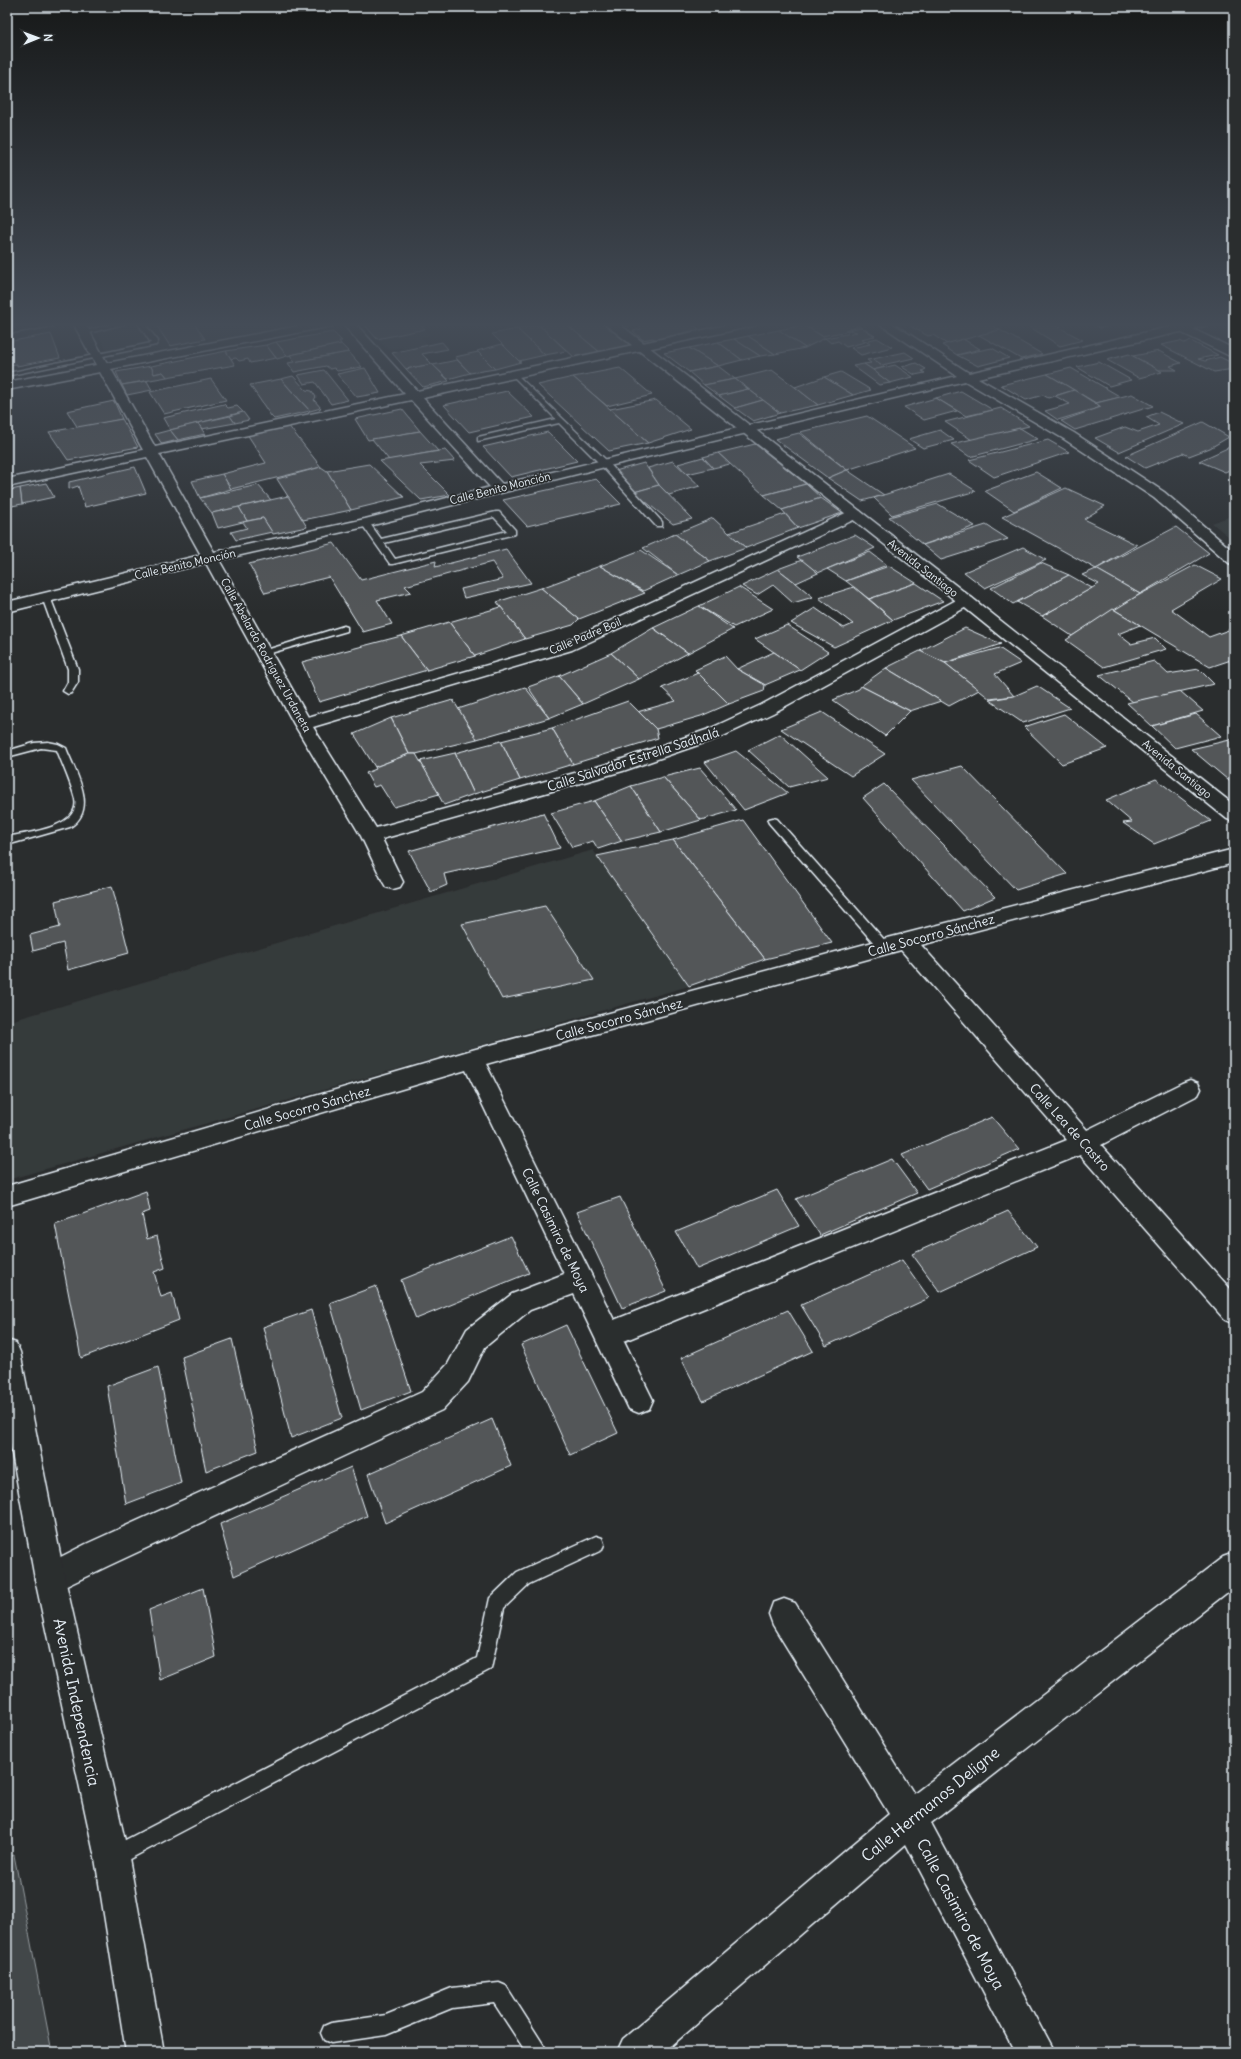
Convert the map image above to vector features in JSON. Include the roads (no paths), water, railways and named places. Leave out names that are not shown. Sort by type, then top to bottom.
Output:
[{"type":"street","name":"Calle Abelardo Rodríguez Urdaneta","points":[[135,419],[304,724],[371,836],[393,882]]},
{"type":"street","points":[[7,483],[306,419]]},
{"type":"street","points":[[435,419],[498,488]]},
{"type":"street","name":"Avenida Santiago","points":[[734,419],[966,601],[1234,815]]},
{"type":"street","name":"Calle Benito Monción","points":[[7,606],[212,557],[365,523],[498,488],[794,419]]},
{"type":"street","points":[[1040,419],[1069,436],[1159,495],[1234,560]]},
{"type":"street","name":"Calle Padre Boil","points":[[304,724],[566,647],[855,514]]},
{"type":"street","name":"Calle Salvador Estrella Sadhalá","points":[[371,836],[617,767],[715,733],[767,710],[966,601]]},
{"type":"street","name":"Calle Socorro Sánchez","points":[[7,1196],[472,1059],[884,947],[1234,856]]},
{"type":"street","name":"Calle Lea de Castro","points":[[906,942],[1234,1312]]},
{"type":"street","name":"Calle Casimiro de Moya","points":[[472,1059],[639,1400]]},
{"type":"street","points":[[608,1336],[1084,1143],[1190,1089]]},
{"type":"street","points":[[50,1578],[198,1508],[432,1401],[458,1373],[476,1338],[521,1302],[581,1280]]},
{"type":"street","name":"Avenida Independencia","points":[[7,1352],[50,1578],[112,1858],[145,2052]]},
{"type":"street","name":"Calle Hermanos Deligne","points":[[636,2052],[910,1818],[1234,1568]]},
{"type":"street","name":"Calle Casimiro de Moya","points":[[784,1614],[910,1818],[1035,2052]]},
{"type":"lane","points":[[482,439],[561,420],[604,463],[659,524]]},
{"type":"lane","points":[[365,523],[393,562],[512,532],[496,514],[380,542]]},
{"type":"lane","points":[[46,597],[73,669],[72,682],[68,691]]},
{"type":"lane","points":[[264,652],[344,629]]},
{"type":"lane","points":[[7,754],[44,744],[61,748],[80,799],[81,807],[72,822],[61,827],[7,841]]},
{"type":"lane","points":[[773,822],[884,947]]},
{"type":"lane","points":[[112,1858],[485,1664],[496,1604],[523,1578],[596,1544]]},
{"type":"lane","points":[[331,2033],[386,2025],[452,1998],[499,1993],[538,2052]]}]
